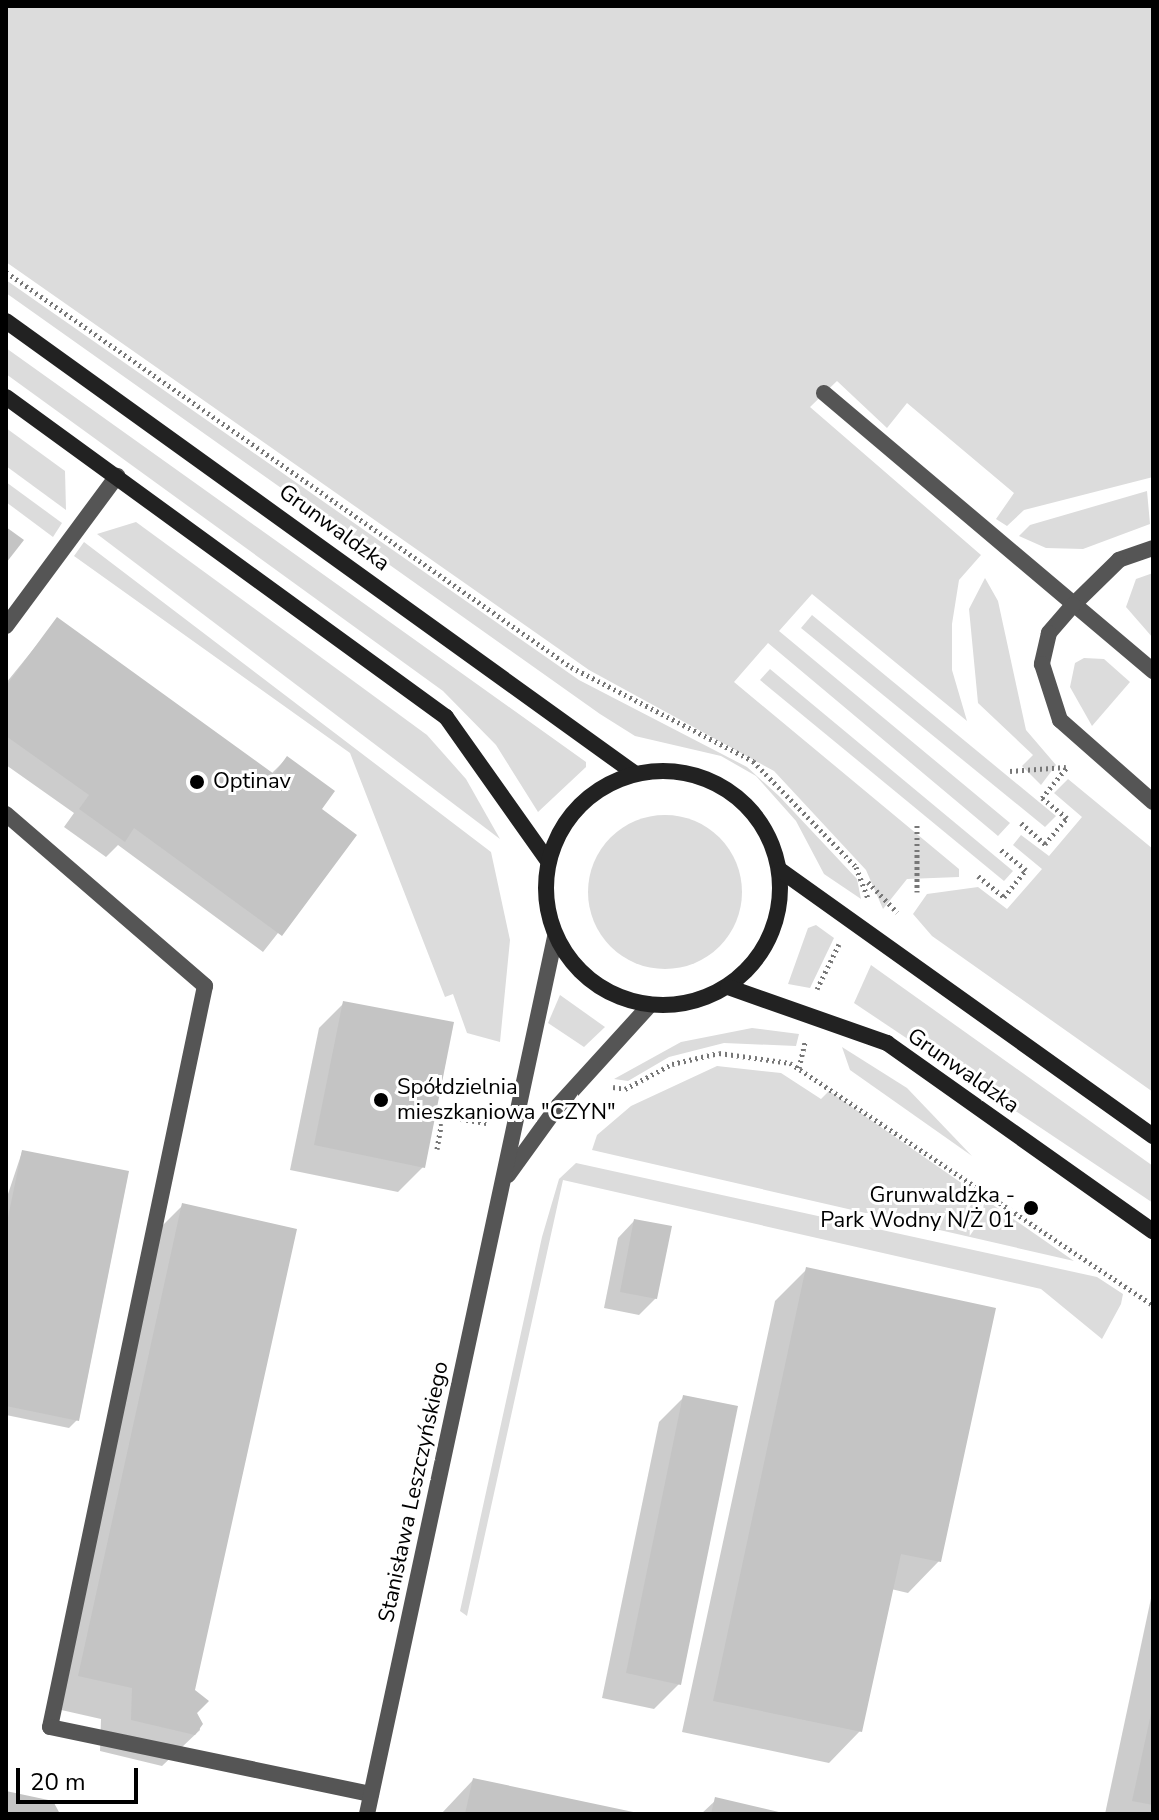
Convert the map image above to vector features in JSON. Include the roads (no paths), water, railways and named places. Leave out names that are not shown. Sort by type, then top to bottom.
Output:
[{"type":"street","name":"Grunwaldzka","points":[[6,321],[634,773]]},
{"type":"street","points":[[824,393],[1153,671]]},
{"type":"street","points":[[6,397],[446,717],[548,861]]},
{"type":"street","points":[[6,626],[117,476]]},
{"type":"street","points":[[1153,548],[1119,560],[1073,605],[1045,648],[1049,701],[1073,736],[1153,802]]},
{"type":"street","points":[[683,771],[728,789],[763,824],[780,870],[778,915],[766,942],[728,987],[691,1003],[650,1005],[611,994],[578,970],[555,937],[546,900],[548,861],[565,822],[595,791],[634,773],[683,771]]},
{"type":"street","points":[[6,814],[205,986],[50,1727],[371,1794]]},
{"type":"street","points":[[780,870],[1153,1136]]},
{"type":"street","name":"Stanisława Leszczyńskiego","points":[[367,1814],[555,937]]},
{"type":"street","name":"Grunwaldzka","points":[[728,987],[812,1011],[887,1043],[1153,1231]]},
{"type":"street","name":"Stanisława Leszczyńskiego","points":[[505,1180],[558,1106],[650,1005]]},
{"type":"place","name":"Optinav","points":[[197,782]]},
{"type":"place","name":"Spółdzielnia mieszkaniowa \"CZYN\"","points":[[381,1100]]},
{"type":"place","name":"Grunwaldzka - Park Wodny N/Ż 01","points":[[1031,1208]]}]
